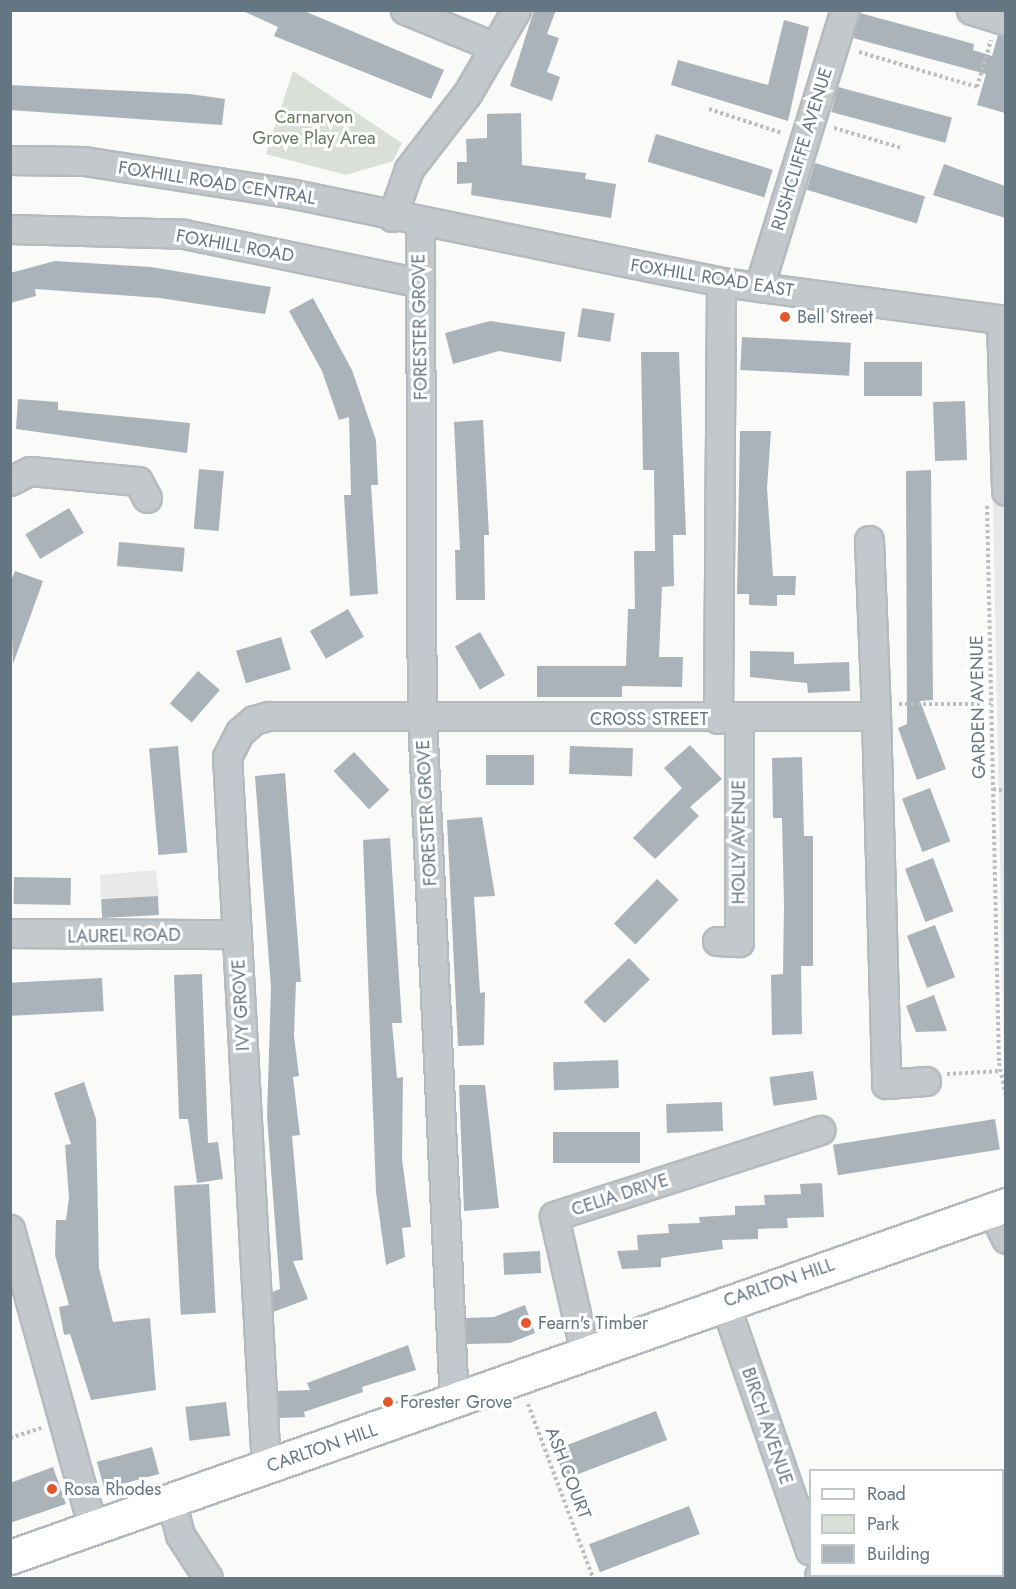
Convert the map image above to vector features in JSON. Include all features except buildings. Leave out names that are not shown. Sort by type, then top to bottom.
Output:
[{"type":"main road","name":"CARLTON HILL","points":[[10,1557],[454,1402],[724,1302],[1001,1218]]},
{"type":"street","points":[[405,10],[495,47]]},
{"type":"street","points":[[392,217],[409,169],[495,47],[516,10]]},
{"type":"street","name":"RUSHCLIFFE AVENUE","points":[[759,287],[845,10]]},
{"type":"street","points":[[971,10],[1001,19]]},
{"type":"street","name":"FOXHILL ROAD CENTRAL","points":[[10,160],[84,161],[294,194],[420,224]]},
{"type":"street","name":"FOXHILL ROAD EAST","points":[[420,224],[721,282],[1003,319]]},
{"type":"street","name":"FORESTER GROVE","points":[[420,224],[422,717],[454,1402]]},
{"type":"street","name":"FOXHILL ROAD","points":[[10,229],[184,234],[420,283]]},
{"type":"street","points":[[721,282],[729,719]]},
{"type":"street","points":[[996,492],[1003,319]]},
{"type":"street","points":[[10,481],[30,471],[138,481],[147,498]]},
{"type":"street","points":[[869,540],[886,1084],[926,1081]]},
{"type":"street","name":"IVY GROVE","points":[[266,1467],[227,757],[240,732],[268,716],[422,717]]},
{"type":"street","name":"CROSS STREET","points":[[422,717],[729,719],[876,716]]},
{"type":"street","name":"HOLLY AVENUE","points":[[717,941],[739,942],[729,719]]},
{"type":"street","name":"LAUREL ROAD","points":[[10,933],[237,934]]},
{"type":"street","name":"CELIA DRIVE","points":[[585,1353],[554,1216],[820,1130]]},
{"type":"street","points":[[10,1229],[93,1528]]},
{"type":"street","name":"BIRCH AVENUE","points":[[724,1302],[809,1548]]},
{"type":"street","points":[[171,1501],[180,1535],[208,1578]]},
{"type":"path","points":[[834,44],[976,87],[1001,19]]},
{"type":"path","points":[[709,109],[902,148]]},
{"type":"path","name":"GARDEN AVENUE","points":[[996,492],[991,704],[1001,1071],[1005,1096]]},
{"type":"path","points":[[876,716],[886,704],[991,704]]},
{"type":"path","points":[[993,789],[1005,791]]},
{"type":"path","points":[[926,1081],[935,1075],[1001,1071]]},
{"type":"path","name":"ASH COURT","points":[[518,1378],[593,1578]]},
{"type":"shaded area","points":[[990,352],[1006,353],[1005,1069],[1004,1061]]},
{"type":"shaded area","points":[[156,870],[159,896],[101,898],[100,875]]},
{"type":"green space","name":"Carnarvon Grove Play Area","points":[[293,71],[402,143],[393,161],[346,175],[266,154]]},
{"type":"place","name":"Bell Street","points":[[785,317]]},
{"type":"place","name":"Fearn's Timber","points":[[526,1323]]},
{"type":"place","name":"Forester Grove","points":[[388,1402]]},
{"type":"place","name":"Rosa Rhodes","points":[[52,1489]]}]
